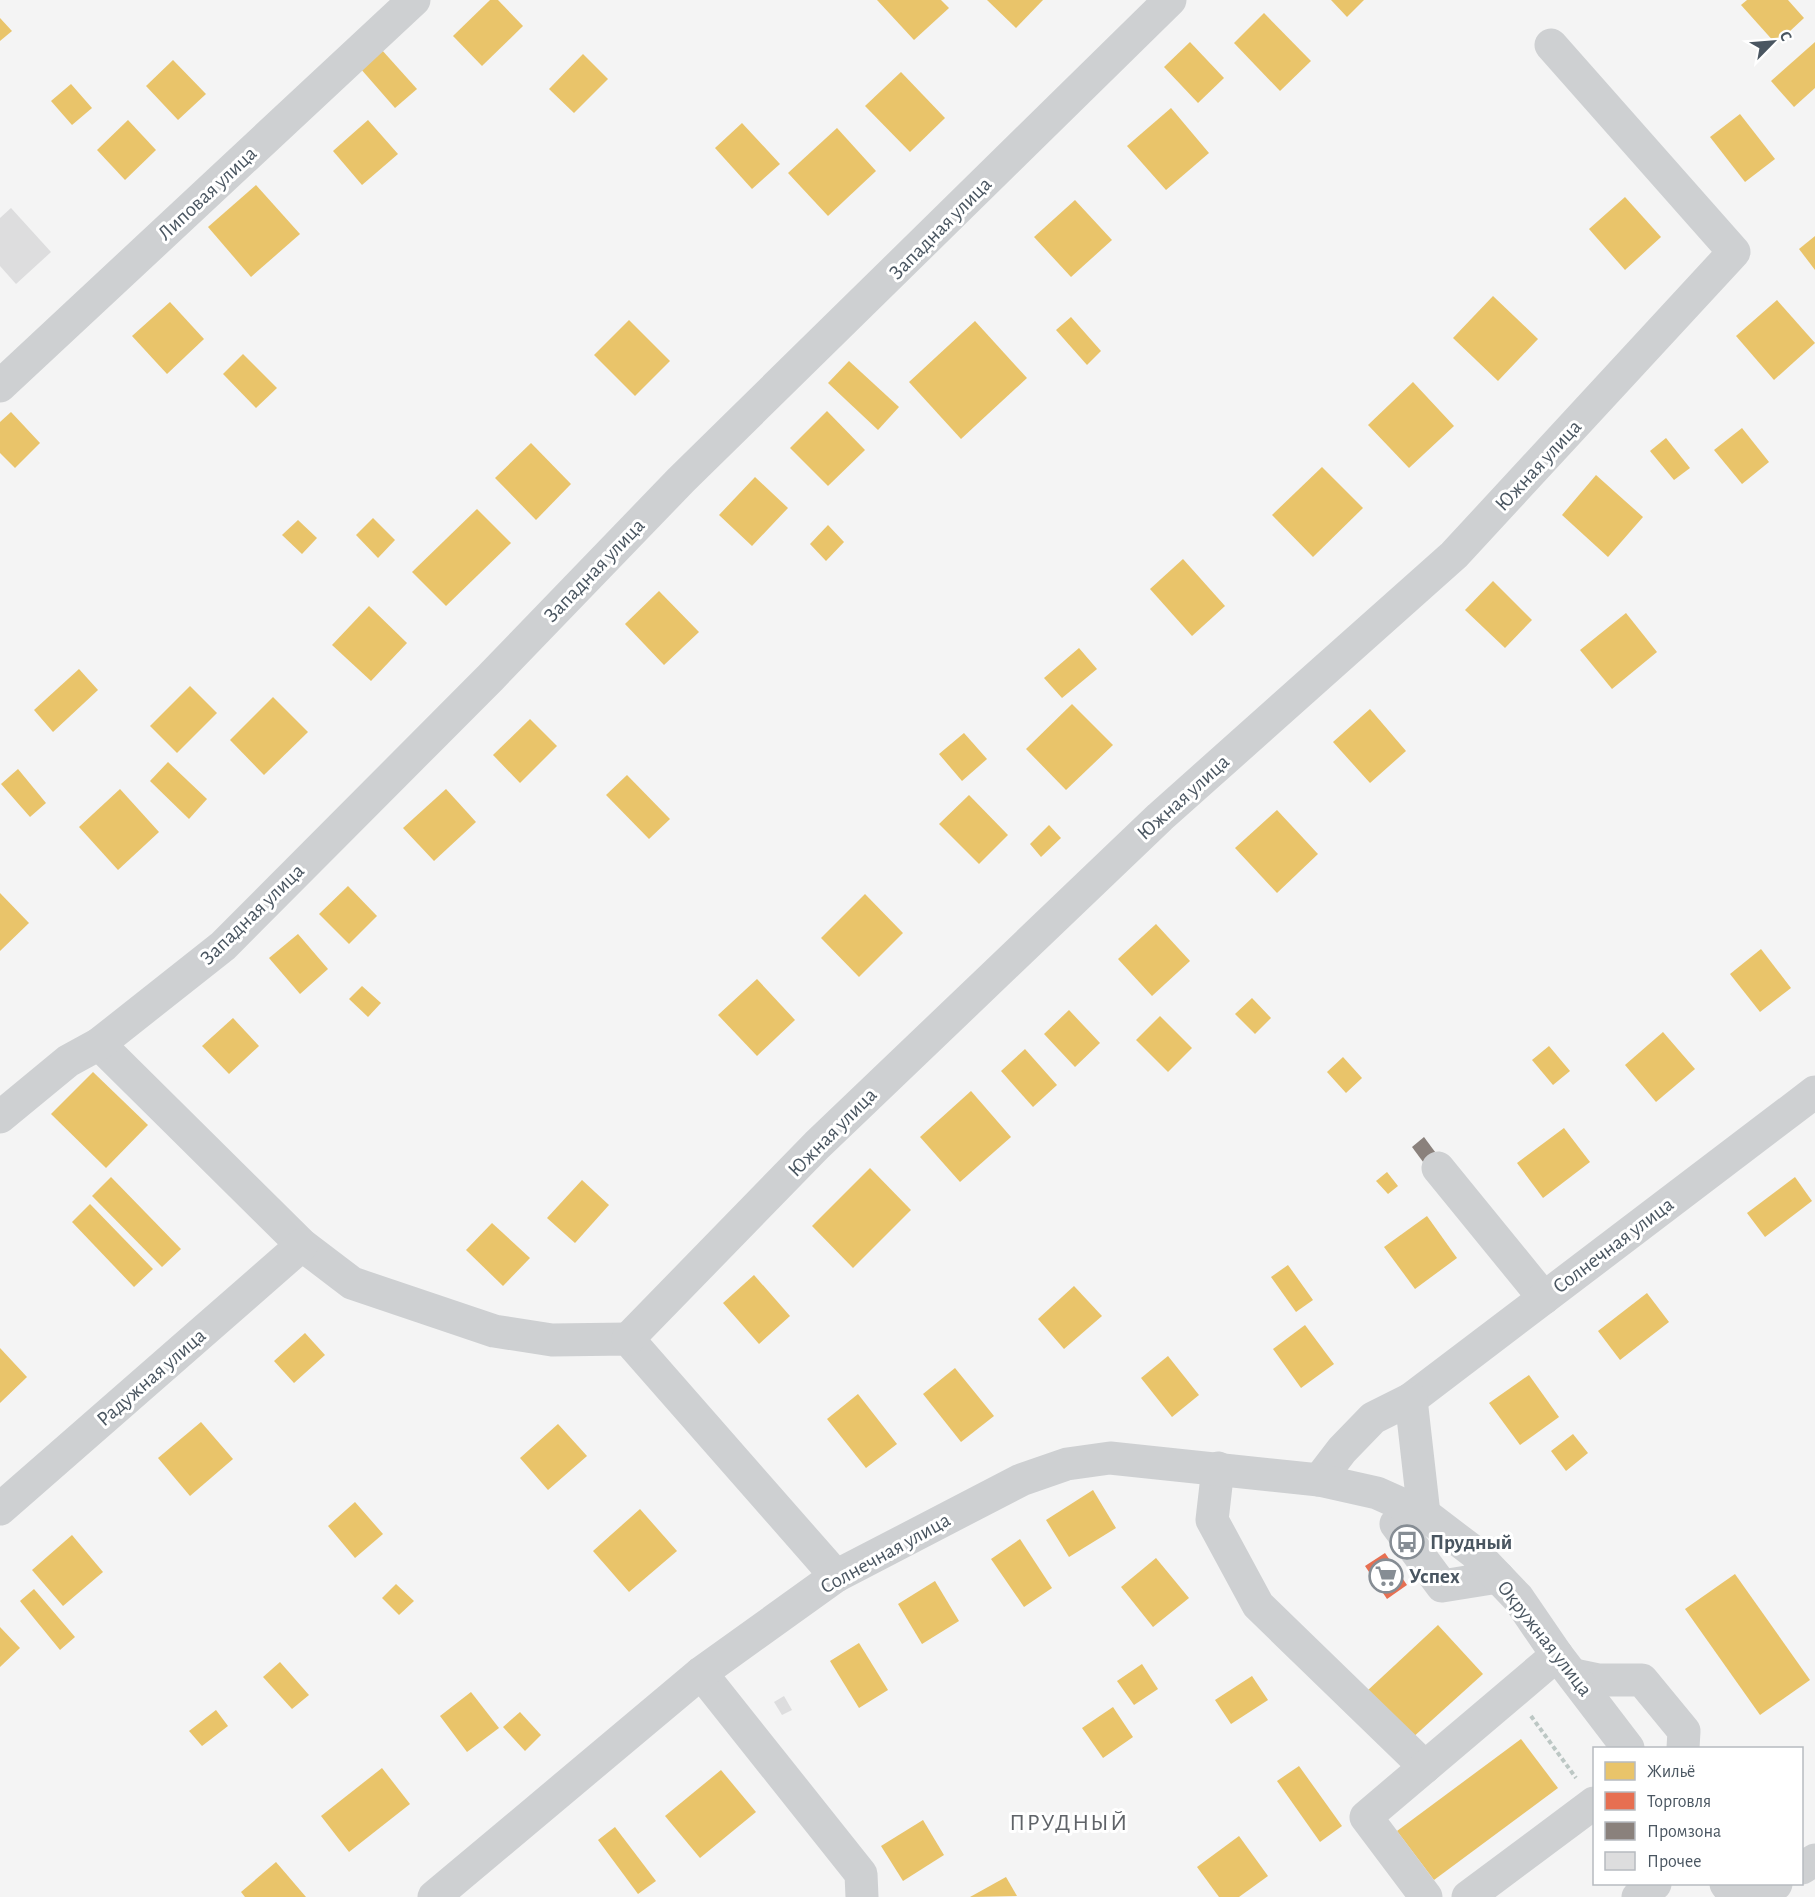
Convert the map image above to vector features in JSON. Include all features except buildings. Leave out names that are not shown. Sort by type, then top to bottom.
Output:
[{"type":"street","name":"Липовая улица","points":[[0,386],[414,0]]},
{"type":"street","name":"Западная улица","points":[[0,1117],[68,1061],[99,1044],[223,946],[490,678],[681,480],[847,320],[1170,0]]},
{"type":"street","name":"Южная улица","points":[[628,1339],[817,1145],[1125,849],[1454,555],[1734,252],[1551,45]]},
{"type":"street","points":[[99,1044],[302,1245],[352,1283],[494,1331],[552,1340],[628,1339],[836,1576]]},
{"type":"street","name":"Солнечная улица","points":[[1319,1480],[1342,1450],[1373,1418],[1411,1399],[1815,1092]]},
{"type":"street","points":[[1438,1168],[1544,1298]]},
{"type":"street","name":"Радужная улица","points":[[0,1509],[302,1245]]},
{"type":"street","points":[[1411,1399],[1417,1511],[1396,1524],[1442,1586],[1498,1577]]},
{"type":"street","name":"Солнечная улица","points":[[434,1897],[701,1673],[836,1576],[1021,1480],[1067,1464],[1110,1458],[1319,1480],[1377,1493],[1417,1511]]},
{"type":"street","points":[[1218,1468],[1212,1520],[1257,1605],[1425,1767]]},
{"type":"street","name":"Окружная улица","points":[[1417,1511],[1474,1552],[1518,1598],[1627,1747]]},
{"type":"street","points":[[1426,1897],[1366,1817],[1515,1693],[1566,1665],[1598,1680],[1641,1680],[1684,1731],[1683,1747]]},
{"type":"street","points":[[701,1673],[861,1875],[862,1897]]},
{"type":"street","points":[[1468,1897],[1593,1804]]},
{"type":"street","points":[[1638,1897],[1654,1885]]},
{"type":"street","points":[[1727,1885],[1736,1897]]},
{"type":"street","points":[[1754,1897],[1774,1885]]},
{"type":"path","points":[[1515,1693],[1593,1802]]},
{"type":"place","name":"Прудный","points":[[1407,1542]]},
{"type":"place","name":"Успех","points":[[1386,1576]]},
{"type":"district","name":"ПРУДНЫЙ","points":[[1069,1822]]}]
